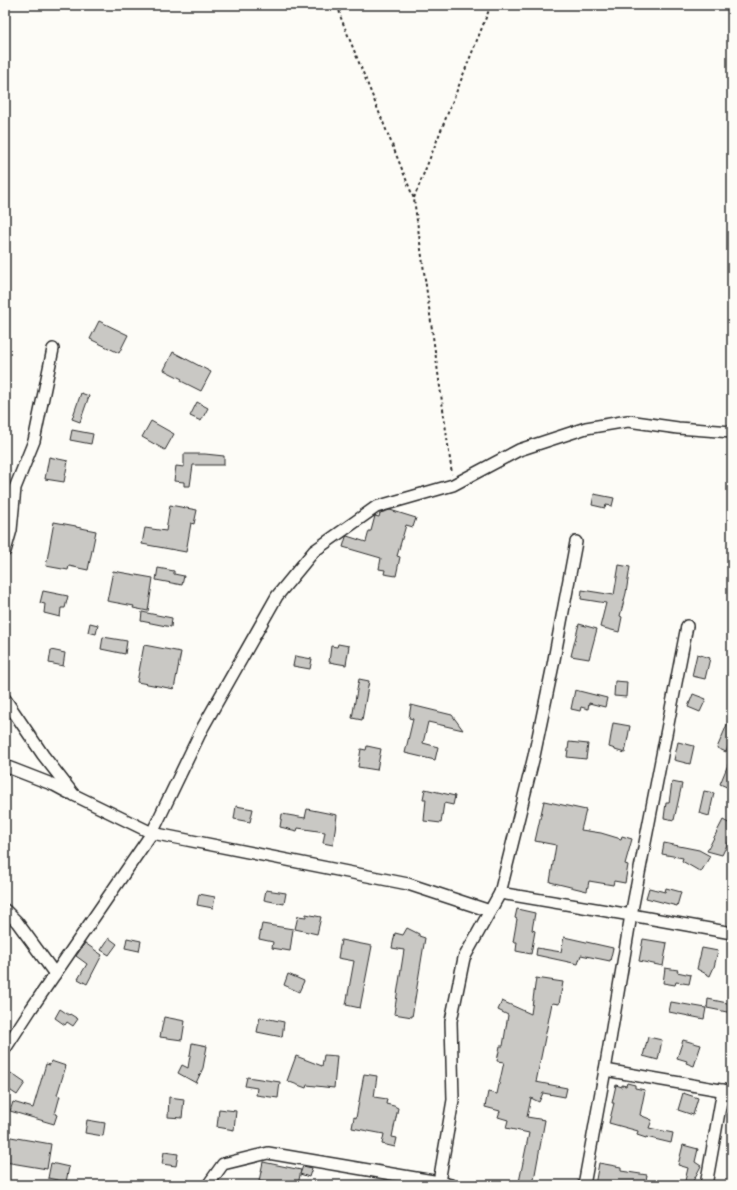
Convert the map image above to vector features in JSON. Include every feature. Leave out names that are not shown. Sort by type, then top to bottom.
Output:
[{"type":"street","points":[[5,551],[11,530],[15,488],[34,441],[53,349]]},
{"type":"street","points":[[5,1048],[152,833],[203,727],[277,596],[314,551],[376,507],[453,485],[519,450],[586,428],[628,421],[678,428],[732,432]]},
{"type":"street","points":[[438,1183],[453,1100],[451,1021],[464,958],[500,893],[537,741],[576,542]]},
{"type":"street","points":[[584,1185],[631,915],[687,626]]},
{"type":"street","points":[[5,699],[43,755],[74,795]]},
{"type":"street","points":[[5,766],[54,785],[152,833],[408,884],[490,911]]},
{"type":"street","points":[[500,893],[732,933]]},
{"type":"street","points":[[5,910],[17,922],[55,974]]},
{"type":"street","points":[[605,1070],[728,1091],[706,1185]]},
{"type":"street","points":[[208,1185],[223,1164],[268,1153],[451,1185]]},
{"type":"path","points":[[338,5],[341,18],[414,199],[453,485]]},
{"type":"path","points":[[414,199],[491,5]]},
{"type":"building","points":[[99,321],[128,335],[119,353],[90,339]]},
{"type":"building","points":[[173,352],[211,372],[201,391],[164,370]]},
{"type":"building","points":[[81,393],[89,396],[80,422],[72,419]]},
{"type":"building","points":[[197,402],[208,408],[201,421],[190,416]]},
{"type":"building","points":[[151,421],[174,434],[165,450],[142,437]]},
{"type":"building","points":[[72,430],[93,434],[91,444],[70,440]]},
{"type":"building","points":[[184,454],[224,456],[224,465],[193,465],[190,486],[184,486],[184,482],[174,481],[176,466],[184,467]]},
{"type":"building","points":[[49,457],[68,461],[64,482],[45,479]]},
{"type":"building","points":[[594,494],[614,498],[612,506],[606,505],[605,508],[592,505]]},
{"type":"building","points":[[170,505],[197,510],[194,524],[191,523],[186,552],[142,544],[145,528],[166,531]]},
{"type":"building","points":[[390,510],[416,518],[413,527],[406,525],[397,556],[400,557],[396,576],[384,574],[385,570],[379,569],[381,558],[343,547],[347,536],[366,542],[375,516],[379,517],[380,513]]},
{"type":"building","points":[[54,522],[96,531],[88,570],[69,566],[68,570],[46,566]]},
{"type":"building","points":[[619,565],[630,567],[626,593],[620,616],[622,617],[619,632],[600,627],[606,603],[581,599],[582,590],[614,595]]},
{"type":"building","points":[[158,568],[174,571],[174,574],[184,576],[182,585],[156,580]]},
{"type":"building","points":[[113,571],[153,578],[148,611],[133,608],[134,606],[107,601]]},
{"type":"building","points":[[43,591],[68,596],[65,608],[61,608],[60,617],[44,613],[45,604],[40,603]]},
{"type":"building","points":[[142,612],[172,618],[171,627],[141,621]]},
{"type":"building","points":[[90,623],[98,625],[96,634],[88,632]]},
{"type":"building","points":[[579,624],[597,629],[589,659],[571,656]]},
{"type":"building","points":[[103,637],[127,641],[125,654],[101,649]]},
{"type":"building","points":[[338,644],[349,646],[346,665],[329,662],[331,646],[337,647]]},
{"type":"building","points":[[144,645],[181,652],[174,689],[137,682]]},
{"type":"building","points":[[51,650],[65,653],[63,666],[49,663]]},
{"type":"building","points":[[697,654],[710,658],[705,679],[692,676]]},
{"type":"building","points":[[295,656],[312,659],[310,669],[293,666]]},
{"type":"building","points":[[359,679],[369,681],[362,720],[352,718]]},
{"type":"building","points":[[615,681],[627,682],[626,697],[614,696]]},
{"type":"building","points":[[575,690],[607,698],[605,707],[589,703],[588,709],[581,707],[580,711],[571,709]]},
{"type":"building","points":[[693,694],[706,699],[700,712],[688,707]]},
{"type":"building","points":[[411,705],[452,715],[463,730],[428,722],[423,743],[438,747],[435,760],[405,753],[413,719],[409,718]]},
{"type":"building","points":[[732,713],[732,737],[726,752],[717,748]]},
{"type":"building","points":[[613,723],[630,726],[625,753],[609,747]]},
{"type":"building","points":[[569,742],[588,744],[586,759],[567,757]]},
{"type":"building","points":[[678,742],[694,746],[690,764],[674,760]]},
{"type":"building","points":[[367,746],[381,749],[377,770],[358,767],[361,749],[366,750]]},
{"type":"building","points":[[732,755],[732,780],[729,788],[720,784]]},
{"type":"building","points":[[672,782],[682,784],[674,820],[664,818],[666,803],[669,803]]},
{"type":"building","points":[[425,789],[455,796],[453,805],[444,803],[441,823],[424,821],[426,799],[423,799]]},
{"type":"building","points":[[704,791],[714,793],[709,816],[699,813]]},
{"type":"building","points":[[544,801],[586,810],[581,830],[601,833],[621,839],[622,836],[632,839],[625,864],[628,865],[625,883],[614,881],[613,885],[589,881],[587,891],[550,882],[556,845],[535,841]]},
{"type":"building","points":[[236,806],[253,809],[250,822],[234,819]]},
{"type":"building","points":[[307,809],[337,815],[333,845],[323,843],[325,832],[298,828],[297,831],[280,827],[282,814],[305,818]]},
{"type":"building","points":[[723,820],[732,825],[732,835],[722,855],[707,851]]},
{"type":"building","points":[[664,843],[699,850],[710,856],[701,872],[682,861],[683,858],[662,854]]},
{"type":"building","points":[[649,888],[665,892],[666,888],[681,892],[677,906],[646,898]]},
{"type":"building","points":[[266,890],[286,893],[284,904],[264,900]]},
{"type":"building","points":[[199,894],[215,897],[213,908],[197,905]]},
{"type":"building","points":[[517,909],[535,913],[532,930],[535,931],[531,954],[516,951],[517,942],[513,942],[517,919],[515,918]]},
{"type":"building","points":[[306,914],[321,917],[317,934],[295,929],[298,916],[306,917]]},
{"type":"building","points":[[262,924],[293,929],[290,951],[272,948],[273,942],[259,939]]},
{"type":"building","points":[[407,928],[425,938],[412,1017],[394,1014],[404,950],[392,948],[395,933],[403,935]]},
{"type":"building","points":[[564,937],[613,948],[610,961],[581,955],[578,964],[536,955],[537,948],[561,952]]},
{"type":"building","points":[[109,938],[117,944],[109,955],[101,950]]},
{"type":"building","points":[[127,938],[141,941],[139,951],[125,948]]},
{"type":"building","points":[[643,939],[667,943],[663,966],[639,961]]},
{"type":"building","points":[[341,940],[372,946],[360,1008],[346,1005],[354,961],[338,958]]},
{"type":"building","points":[[85,943],[102,955],[87,984],[78,979],[87,964],[76,956]]},
{"type":"building","points":[[702,948],[718,951],[710,976],[697,969]]},
{"type":"building","points":[[665,968],[678,970],[677,972],[691,975],[689,984],[676,982],[675,985],[663,983]]},
{"type":"building","points":[[288,974],[304,981],[299,992],[284,985]]},
{"type":"building","points":[[536,978],[563,982],[559,1004],[552,1003],[536,1082],[567,1088],[565,1097],[543,1093],[539,1102],[531,1098],[527,1117],[545,1120],[533,1185],[519,1182],[529,1133],[506,1128],[508,1120],[498,1117],[500,1111],[485,1107],[488,1092],[497,1094],[504,1062],[497,1061],[500,1046],[503,1046],[508,1015],[498,1010],[502,1001],[531,1014]]},
{"type":"building","points":[[708,999],[732,1004],[732,1013],[707,1008]]},
{"type":"building","points":[[671,1002],[706,1008],[704,1019],[669,1012]]},
{"type":"building","points":[[60,1009],[78,1019],[73,1026],[67,1022],[65,1025],[55,1018]]},
{"type":"building","points":[[164,1017],[185,1021],[182,1040],[160,1037]]},
{"type":"building","points":[[260,1017],[284,1022],[282,1037],[257,1032]]},
{"type":"building","points":[[648,1037],[662,1040],[658,1060],[643,1056]]},
{"type":"building","points":[[683,1040],[701,1045],[694,1066],[686,1063],[687,1061],[677,1058]]},
{"type":"building","points":[[192,1043],[207,1046],[203,1068],[196,1083],[178,1073],[182,1065],[188,1068]]},
{"type":"building","points":[[324,1055],[337,1056],[334,1088],[307,1085],[306,1088],[287,1081],[296,1056],[322,1066]]},
{"type":"building","points":[[51,1061],[66,1066],[57,1095],[60,1096],[54,1124],[10,1111],[13,1102],[33,1108],[46,1064],[50,1065]]},
{"type":"building","points":[[5,1069],[25,1083],[17,1095],[5,1087]]},
{"type":"building","points":[[364,1074],[377,1076],[374,1097],[387,1099],[386,1104],[398,1108],[392,1137],[397,1138],[395,1147],[382,1144],[384,1134],[352,1128],[354,1117],[356,1118]]},
{"type":"building","points":[[247,1077],[280,1082],[278,1098],[256,1095],[257,1088],[245,1086]]},
{"type":"building","points":[[627,1083],[635,1085],[635,1088],[645,1090],[640,1115],[652,1120],[649,1128],[673,1133],[671,1143],[646,1138],[637,1135],[638,1131],[609,1123],[614,1103],[612,1103],[616,1085],[622,1087],[622,1085],[626,1086]]},
{"type":"building","points":[[683,1093],[698,1098],[693,1115],[678,1110]]},
{"type":"building","points":[[169,1097],[184,1099],[182,1118],[168,1117]]},
{"type":"building","points":[[219,1109],[236,1111],[234,1130],[217,1127]]},
{"type":"building","points":[[87,1120],[105,1123],[103,1136],[85,1133]]},
{"type":"building","points":[[5,1136],[51,1144],[47,1169],[5,1162]]},
{"type":"building","points":[[683,1145],[698,1149],[695,1162],[701,1166],[691,1185],[684,1185],[688,1168],[678,1165]]},
{"type":"building","points":[[164,1152],[178,1154],[176,1166],[162,1164]]},
{"type":"building","points":[[263,1162],[301,1170],[298,1185],[278,1185],[259,1181]]},
{"type":"building","points":[[51,1163],[69,1167],[66,1182],[48,1178]]},
{"type":"building","points":[[599,1163],[621,1167],[621,1171],[647,1175],[645,1185],[595,1185]]},
{"type":"building","points":[[303,1166],[312,1168],[309,1177],[300,1174]]}]
